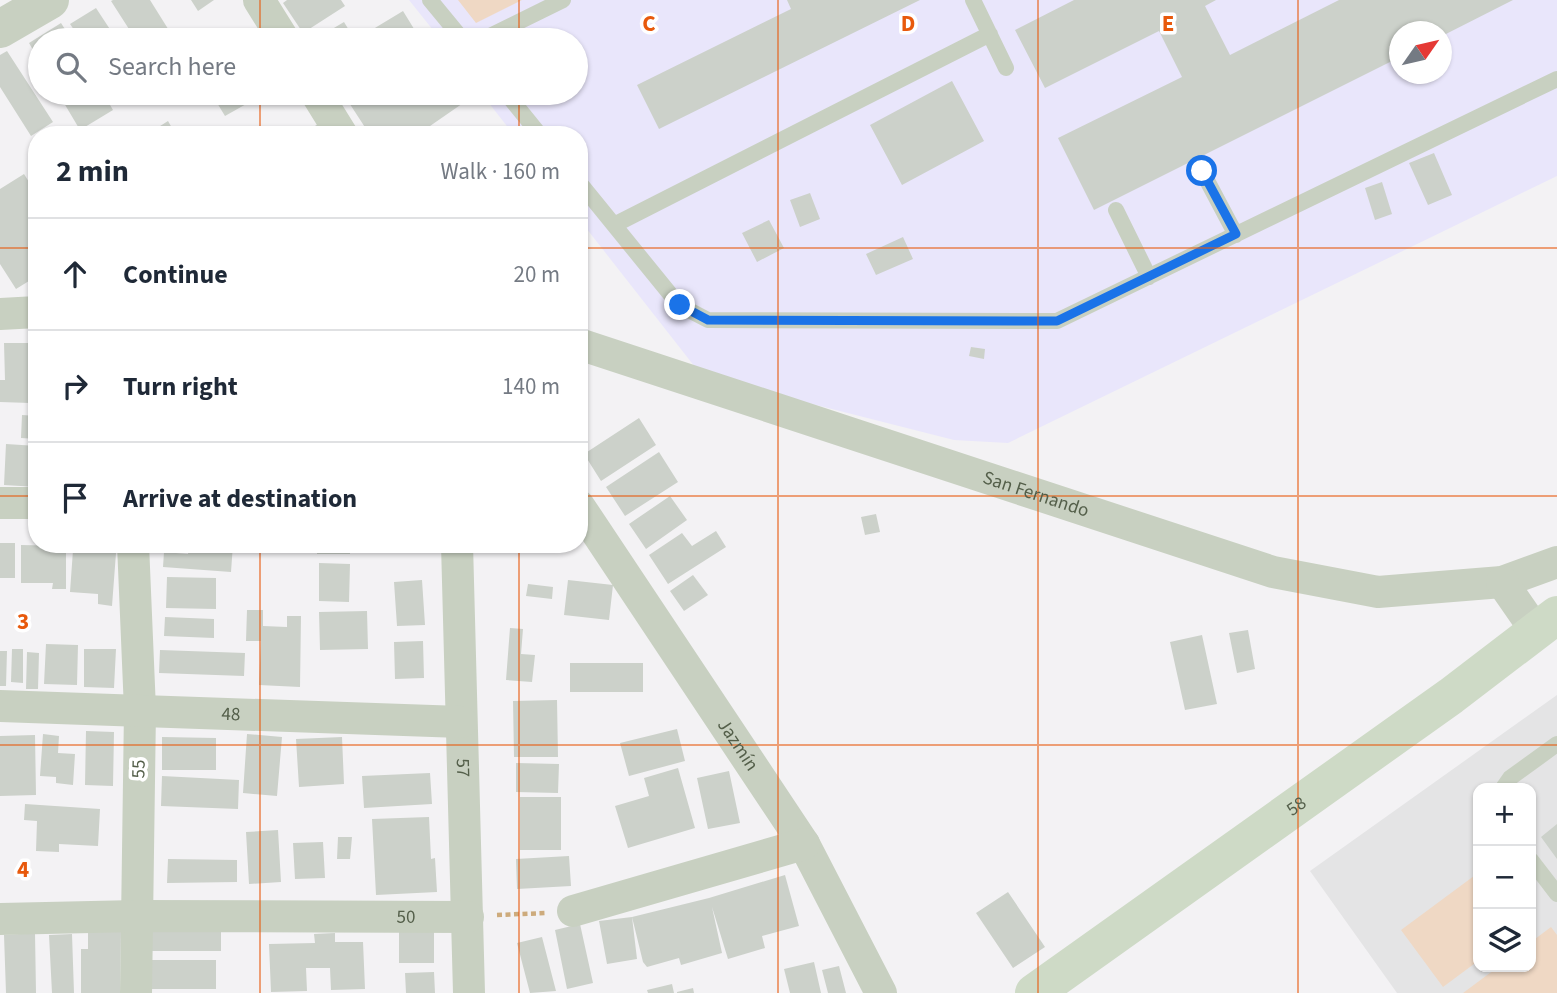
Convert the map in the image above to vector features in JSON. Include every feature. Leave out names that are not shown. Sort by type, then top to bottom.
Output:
[{"type":"main road","name":"58","points":[[1034,993],[1451,696],[1546,623]]},
{"type":"street","points":[[0,29],[50,0]]},
{"type":"street","points":[[259,0],[276,28]]},
{"type":"street","points":[[323,105],[336,126]]},
{"type":"street","name":"San Fernando","points":[[588,347],[1273,572],[1378,592],[1502,582],[1557,562]]},
{"type":"street","points":[[0,503],[28,503]]},
{"type":"street","name":"Jazmín","points":[[588,520],[804,844],[881,993]]},
{"type":"street","name":"55","points":[[133,553],[140,710],[136,993]]},
{"type":"street","name":"57","points":[[457,553],[469,993]]},
{"type":"street","points":[[1502,582],[1546,623]]},
{"type":"street","name":"48","points":[[0,706],[461,722]]},
{"type":"street","points":[[573,911],[804,844]]},
{"type":"street","name":"50","points":[[0,919],[136,916],[468,916]]},
{"type":"lane","points":[[430,0],[453,28]]},
{"type":"lane","points":[[506,28],[563,0]]},
{"type":"lane","points":[[973,0],[1006,68]]},
{"type":"lane","points":[[614,225],[990,34]]},
{"type":"lane","points":[[588,193],[680,305],[708,320],[1057,321],[1557,79]]},
{"type":"lane","points":[[516,105],[533,126]]},
{"type":"lane","points":[[1202,171],[1236,234]]},
{"type":"lane","points":[[1116,210],[1149,277]]},
{"type":"lane","points":[[1506,783],[1557,744]]},
{"type":"lane","points":[[1536,867],[1557,894]]},
{"type":"path","points":[[468,916],[573,911]]},
{"type":"shaded area","points":[[409,0],[1557,0],[1557,176],[1008,443],[954,440],[702,376],[588,230],[588,126],[507,126],[490,105],[588,105],[588,28],[431,28]]},
{"type":"shaded area","points":[[458,0],[522,0],[476,23]]},
{"type":"shaded area","points":[[1557,695],[1557,993],[1397,993],[1310,871]]},
{"type":"shaded area","points":[[1473,877],[1473,965],[1443,987],[1401,930]]},
{"type":"shaded area","points":[[1551,927],[1557,935],[1557,993],[1463,993],[1491,972],[1536,972],[1536,938]]},
{"type":"building","points":[[150,0],[168,28],[128,28],[111,1]]},
{"type":"building","points":[[191,0],[214,0],[198,11]]},
{"type":"building","points":[[287,0],[341,0],[345,6],[311,28],[300,28],[283,3]]},
{"type":"building","points":[[787,0],[920,0],[659,129],[637,85],[791,9]]},
{"type":"building","points":[[1074,0],[1216,0],[1205,6],[1230,55],[1339,0],[1513,0],[1452,31],[1452,21],[1389,21],[1389,62],[1094,210],[1058,138],[1182,77],[1159,31],[1045,88],[1015,30]]},
{"type":"building","points":[[96,8],[109,28],[73,28],[70,24]]},
{"type":"building","points":[[403,11],[413,28],[375,28]]},
{"type":"building","points":[[344,22],[348,28],[334,28]]},
{"type":"building","points":[[7,51],[28,83],[28,105],[42,105],[53,122],[47,126],[28,126],[28,131],[0,87],[0,55]]},
{"type":"building","points":[[952,81],[984,141],[902,185],[870,125]]},
{"type":"building","points":[[65,105],[110,105],[113,110],[87,126],[78,126]]},
{"type":"building","points":[[218,105],[245,105],[225,116]]},
{"type":"building","points":[[350,105],[460,105],[430,126],[364,126]]},
{"type":"building","points":[[1434,153],[1452,195],[1428,205],[1409,163]]},
{"type":"building","points":[[24,174],[28,180],[28,282],[16,289],[0,264],[0,189]]},
{"type":"building","points":[[1382,182],[1392,214],[1375,220],[1365,188]]},
{"type":"building","points":[[810,193],[820,219],[800,227],[790,200]]},
{"type":"building","points":[[769,220],[784,248],[757,262],[742,233]]},
{"type":"building","points":[[903,237],[913,259],[876,275],[866,254]]},
{"type":"building","points":[[4,343],[28,343],[28,403],[0,402],[0,380],[5,380]]},
{"type":"building","points":[[971,347],[985,349],[984,359],[969,356]]},
{"type":"building","points":[[22,415],[28,415],[28,438],[21,438]]},
{"type":"building","points":[[639,418],[656,445],[601,481],[588,460],[588,451]]},
{"type":"building","points":[[6,444],[28,445],[28,486],[4,485]]},
{"type":"building","points":[[659,452],[678,482],[625,516],[606,487]]},
{"type":"building","points":[[670,496],[687,520],[646,549],[629,524]]},
{"type":"building","points":[[876,514],[880,532],[865,535],[861,517]]},
{"type":"building","points":[[716,531],[726,547],[668,584],[649,555],[682,533],[692,546]]},
{"type":"building","points":[[0,543],[15,543],[15,578],[0,578]]},
{"type":"building","points":[[21,545],[28,545],[28,553],[66,553],[66,589],[52,589],[53,583],[21,583]]},
{"type":"building","points":[[73,553],[116,553],[112,606],[98,604],[98,594],[70,592]]},
{"type":"building","points":[[164,553],[232,553],[231,572],[163,567]]},
{"type":"building","points":[[317,553],[350,553],[350,554]]},
{"type":"building","points":[[319,563],[350,564],[349,602],[319,601]]},
{"type":"building","points":[[693,575],[708,595],[684,611],[670,591]]},
{"type":"building","points":[[167,577],[216,578],[216,609],[166,608]]},
{"type":"building","points":[[422,580],[425,625],[397,626],[394,582]]},
{"type":"building","points":[[568,580],[613,585],[609,620],[564,615]]},
{"type":"building","points":[[528,584],[553,587],[552,599],[526,596]]},
{"type":"building","points":[[247,610],[263,610],[263,626],[287,627],[287,616],[301,616],[300,687],[259,685],[261,641],[246,641]]},
{"type":"building","points":[[367,611],[368,649],[320,650],[319,612]]},
{"type":"building","points":[[165,617],[214,619],[214,638],[164,636]]},
{"type":"building","points":[[510,628],[523,629],[521,654],[535,655],[532,682],[506,680]]},
{"type":"building","points":[[1248,630],[1255,669],[1237,673],[1229,633]]},
{"type":"building","points":[[1202,635],[1217,704],[1185,710],[1170,642]]},
{"type":"building","points":[[423,641],[424,678],[395,679],[394,642]]},
{"type":"building","points":[[46,644],[78,645],[77,685],[44,684]]},
{"type":"building","points":[[12,649],[23,649],[23,683],[11,682]]},
{"type":"building","points":[[84,649],[116,649],[114,688],[84,687]]},
{"type":"building","points":[[160,650],[245,653],[244,676],[159,673]]},
{"type":"building","points":[[0,651],[7,651],[6,686],[0,686]]},
{"type":"building","points":[[27,652],[39,653],[38,689],[26,689]]},
{"type":"building","points":[[570,663],[643,663],[643,692],[570,692]]},
{"type":"building","points":[[557,700],[558,757],[514,757],[513,701]]},
{"type":"building","points":[[677,729],[685,761],[629,776],[620,743]]},
{"type":"building","points":[[86,731],[114,732],[113,786],[85,785]]},
{"type":"building","points":[[43,734],[59,736],[58,753],[75,754],[73,785],[56,783],[56,777],[40,776]]},
{"type":"building","points":[[247,734],[282,737],[277,796],[243,793]]},
{"type":"building","points":[[35,735],[36,795],[0,796],[0,736]]},
{"type":"building","points":[[162,737],[216,738],[216,770],[162,770]]},
{"type":"building","points":[[342,737],[344,784],[299,787],[296,739]]},
{"type":"building","points":[[516,763],[559,764],[558,793],[516,792]]},
{"type":"building","points":[[678,768],[695,828],[628,848],[615,806],[649,796],[644,778]]},
{"type":"building","points":[[729,771],[740,823],[708,829],[697,778]]},
{"type":"building","points":[[430,773],[432,804],[364,808],[362,776]]},
{"type":"building","points":[[162,776],[239,780],[238,809],[161,806]]},
{"type":"building","points":[[520,797],[561,797],[561,850],[520,850]]},
{"type":"building","points":[[25,804],[100,809],[98,846],[59,844],[59,852],[36,851],[37,821],[24,820]]},
{"type":"building","points":[[429,817],[431,859],[435,858],[437,892],[376,895],[372,819]]},
{"type":"building","points":[[1557,824],[1557,859],[1541,837]]},
{"type":"building","points":[[278,830],[281,882],[249,884],[246,832]]},
{"type":"building","points":[[338,837],[352,837],[350,859],[337,859]]},
{"type":"building","points":[[323,842],[325,878],[295,879],[293,843]]},
{"type":"building","points":[[569,856],[571,886],[517,889],[516,859]]},
{"type":"building","points":[[168,859],[237,860],[237,882],[167,883]]},
{"type":"building","points":[[785,875],[799,926],[762,936],[765,948],[728,959],[712,907],[722,953],[681,965],[679,958],[647,967],[643,962],[632,917]]},
{"type":"building","points":[[1008,892],[1045,947],[1013,968],[976,913]]},
{"type":"building","points":[[632,917],[637,959],[607,964],[599,921]]},
{"type":"building","points":[[146,924],[221,924],[221,951],[146,951]]},
{"type":"building","points":[[580,924],[593,983],[567,989],[555,930]]},
{"type":"building","points":[[88,931],[121,931],[120,993],[81,993],[81,949],[88,949]]},
{"type":"building","points":[[399,931],[434,931],[434,963],[399,963]]},
{"type":"building","points":[[35,933],[36,993],[6,993],[4,935]]},
{"type":"building","points":[[335,933],[335,942],[363,942],[365,989],[331,990],[330,968],[306,968],[307,991],[271,992],[269,944],[315,943],[314,934]]},
{"type":"building","points":[[72,934],[74,993],[52,993],[49,935]]},
{"type":"building","points":[[542,937],[556,991],[530,993],[517,943]]},
{"type":"building","points":[[147,960],[216,960],[216,989],[147,989]]},
{"type":"building","points":[[814,962],[821,993],[790,993],[784,969]]},
{"type":"building","points":[[839,966],[846,993],[828,993],[822,970]]},
{"type":"building","points":[[434,972],[435,993],[406,993],[405,973]]},
{"type":"building","points":[[672,984],[674,993],[648,993],[647,990]]},
{"type":"building","points":[[693,988],[694,993],[677,993],[677,992]]},
{"type":"route","points":[[680,305],[708,320],[1057,321],[1236,234],[1202,171]]}]
